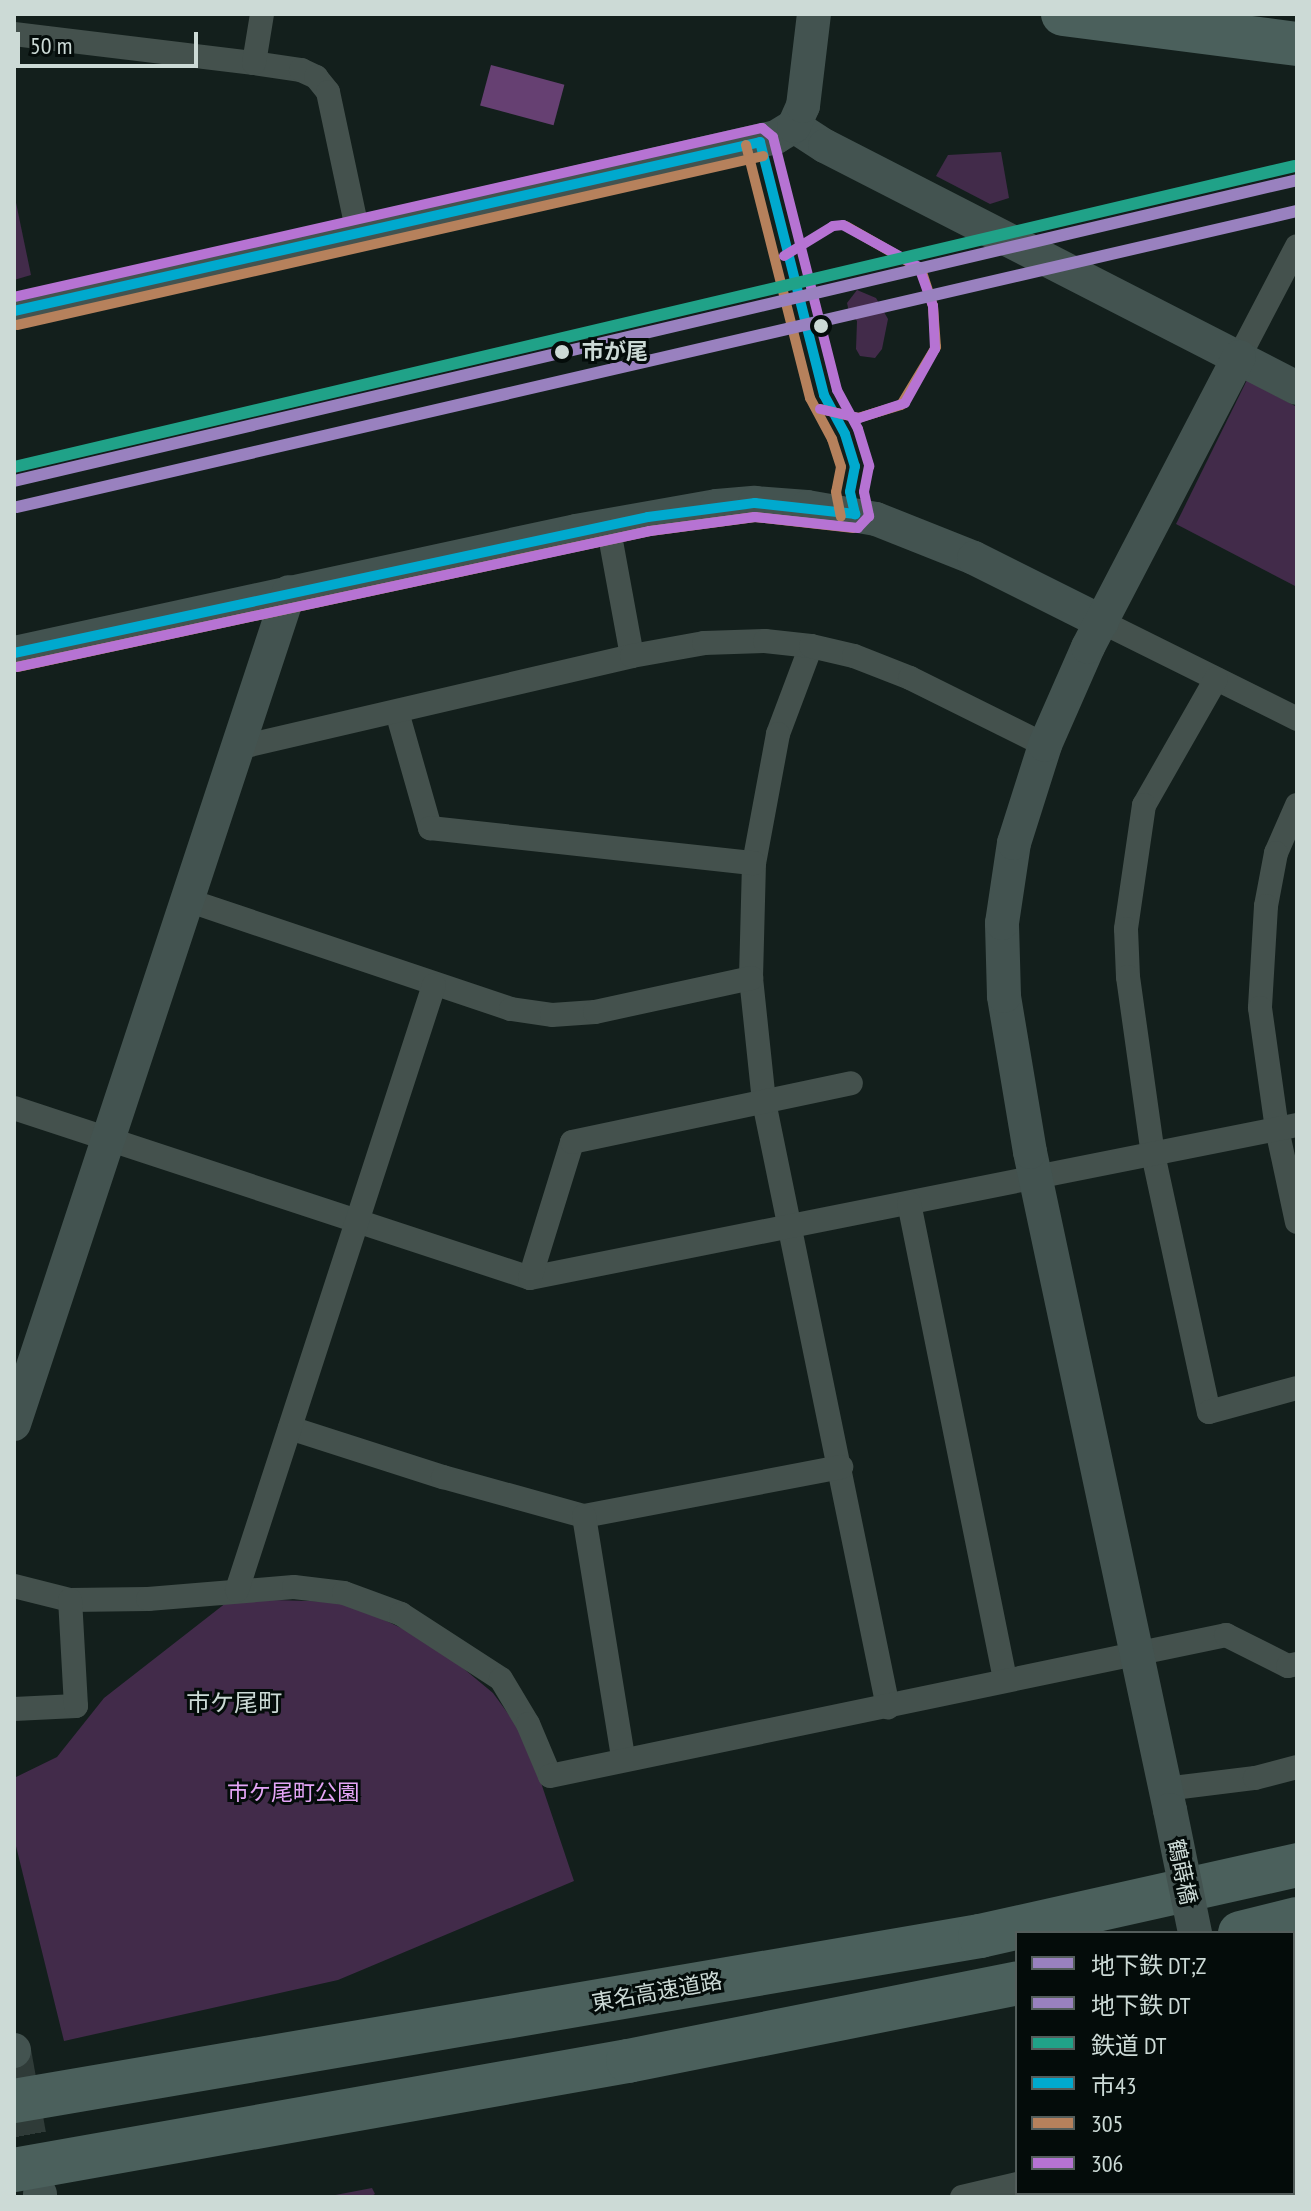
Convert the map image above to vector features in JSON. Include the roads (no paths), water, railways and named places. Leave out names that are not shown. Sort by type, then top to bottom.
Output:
[{"type":"highway","points":[[1063,14],[1297,44]]},
{"type":"highway","name":"東名高速道路","points":[[14,2101],[222,2063],[980,1936],[1297,1865]]},
{"type":"highway","points":[[1248,1931],[1297,1919]]},
{"type":"highway","points":[[31,2187],[628,2061],[1015,1983]]},
{"type":"highway","points":[[14,2083],[222,2063]]},
{"type":"street","points":[[254,63],[262,14]]},
{"type":"street","points":[[14,311],[760,142],[794,126],[803,106],[814,14]]},
{"type":"street","points":[[14,34],[254,63],[301,70],[316,77],[328,92],[358,233]]},
{"type":"street","points":[[794,126],[825,146],[1297,388]]},
{"type":"street","points":[[1239,357],[1297,246]]},
{"type":"street","name":"鶴蒔橋","points":[[1195,1931],[1011,1051],[1004,996],[1002,923],[1014,843],[1045,745],[1102,622],[1239,357]]},
{"type":"street","points":[[14,654],[608,525],[717,506],[755,503],[855,514],[941,543],[1297,719]]},
{"type":"street","points":[[608,525],[632,656]]},
{"type":"street","points":[[14,1424],[289,592]]},
{"type":"street","points":[[237,748],[632,656],[704,643],[765,641],[811,646],[854,656],[910,678],[1045,745]]},
{"type":"street","points":[[811,646],[778,734],[754,863],[751,978],[764,1102],[888,1707]]},
{"type":"street","points":[[1216,679],[1144,805],[1126,929],[1128,977],[1153,1154],[1209,1412],[1297,1388]]},
{"type":"street","points":[[397,712],[430,828],[754,863]]},
{"type":"street","points":[[1297,805],[1287,858],[1266,906],[1260,1008],[1287,1127],[1297,1222]]},
{"type":"street","points":[[187,900],[434,985],[511,1009],[552,1015],[595,1012],[751,978]]},
{"type":"street","points":[[237,1590],[434,985]]},
{"type":"street","points":[[530,1278],[572,1142],[851,1083]]},
{"type":"street","points":[[14,1108],[530,1278],[790,1229],[1287,1127]]},
{"type":"street","points":[[909,1203],[1005,1678]]},
{"type":"street","points":[[290,1428],[443,1477],[584,1516],[841,1467]]},
{"type":"street","points":[[584,1516],[623,1758]]},
{"type":"street","points":[[14,1586],[70,1600],[162,1598],[294,1587],[344,1593],[401,1614],[501,1679],[528,1724],[550,1776],[623,1758],[888,1707],[1005,1678],[1226,1635],[1288,1666],[1297,1664]]},
{"type":"street","points":[[14,1709],[76,1706],[70,1600]]},
{"type":"street","points":[[1168,1800],[1297,1767]]},
{"type":"street","points":[[962,2197],[1015,2184]]},
{"type":"tunnel","points":[[14,2051],[39,2190]]},
{"type":"metro line","name":"DT;Z","points":[[14,481],[1297,180]]},
{"type":"metro line","name":"DT","points":[[17,507],[1297,211]]},
{"type":"rail line","name":"DT","points":[[14,467],[1294,166]]},
{"type":"place","name":"市が尾","points":[[562,352]]},
{"type":"district","name":"市ケ尾町","points":[[234,1703]]},
{"type":"park label","name":"市ケ尾町公園","points":[[293,1793]]}]
